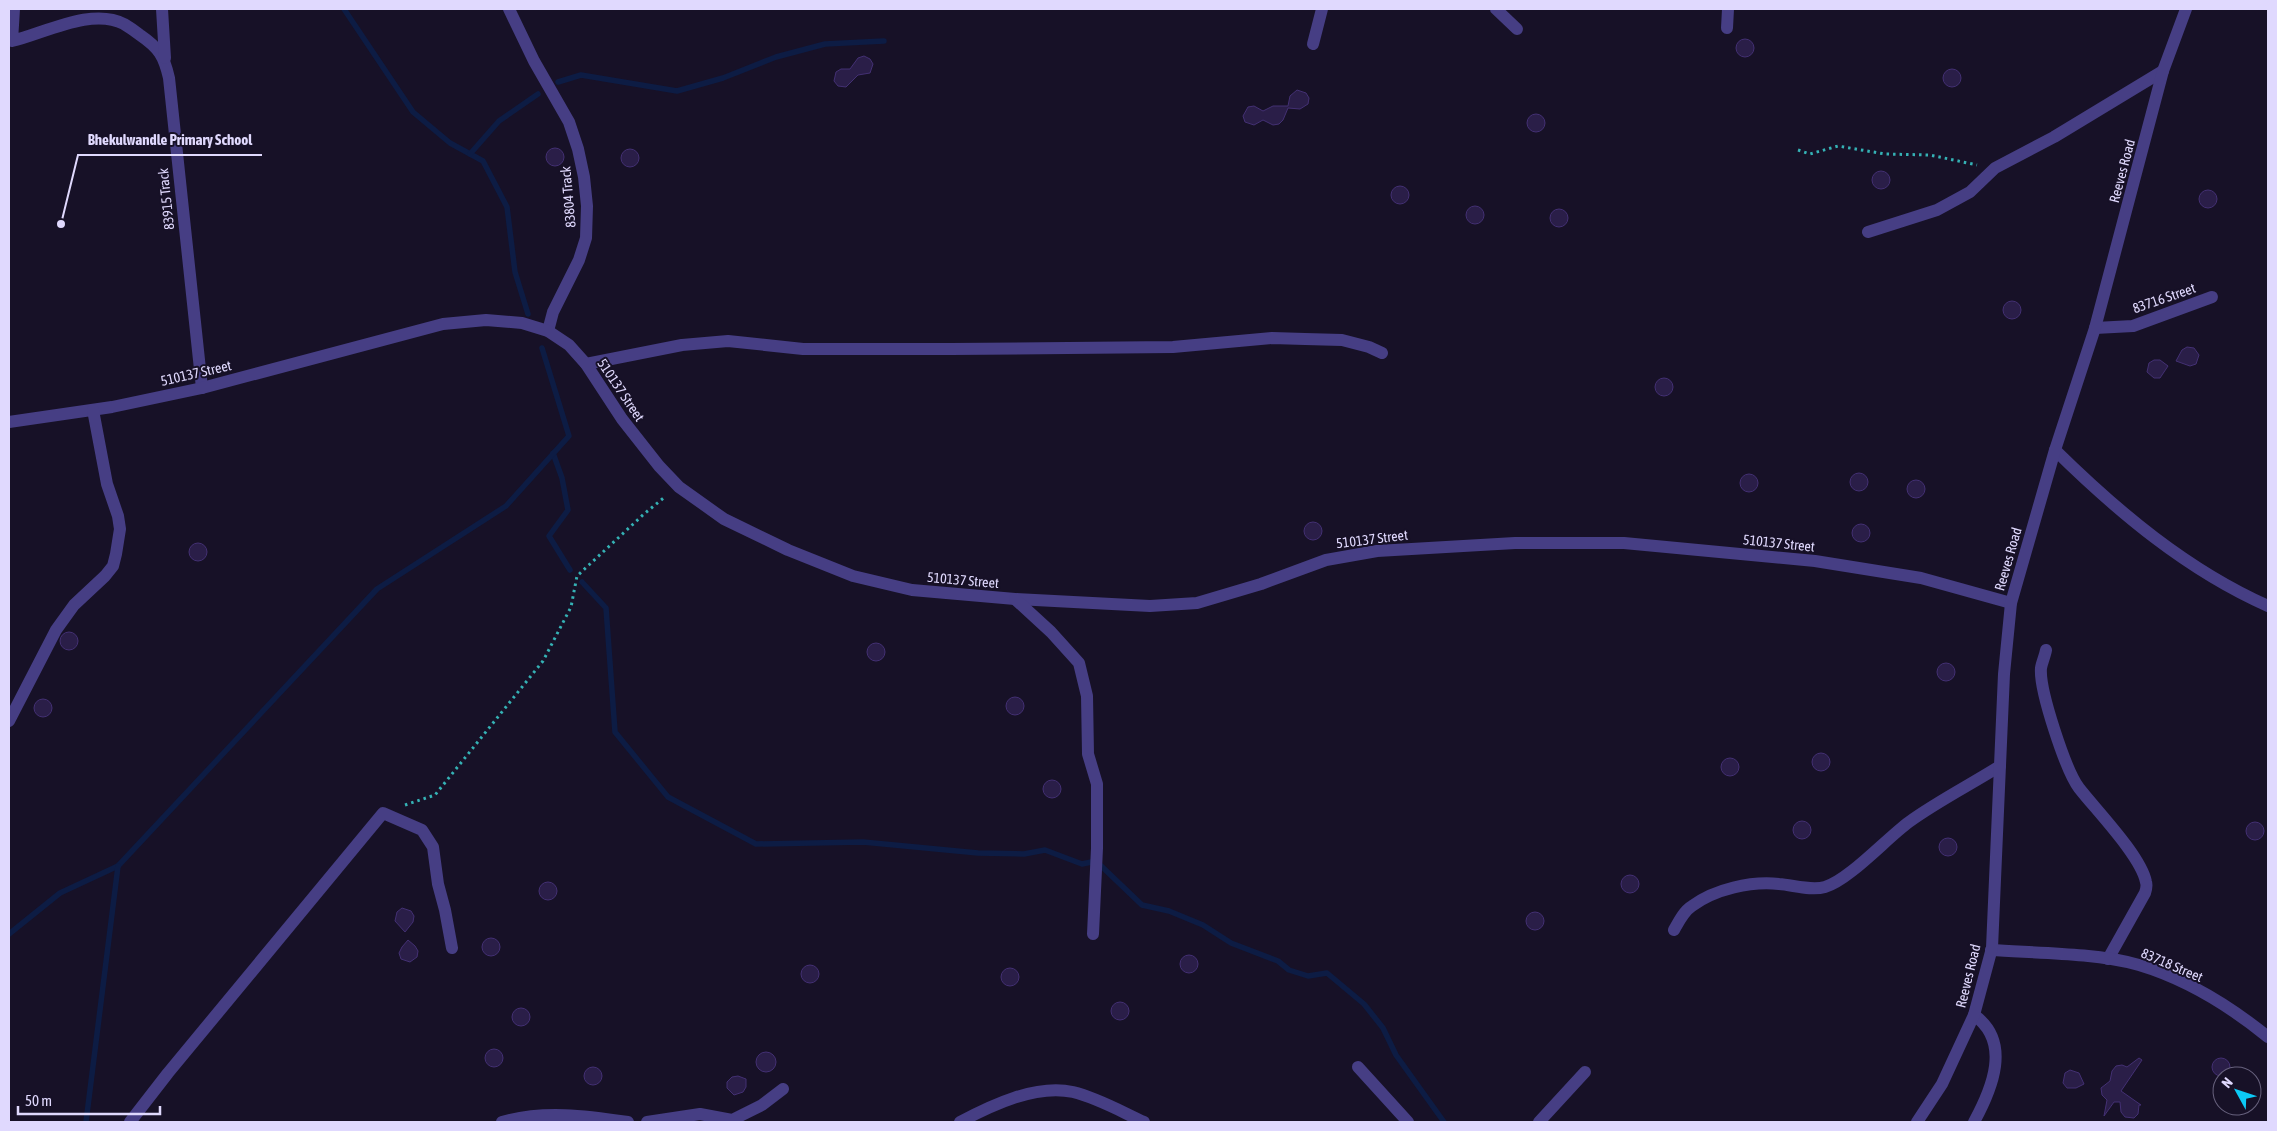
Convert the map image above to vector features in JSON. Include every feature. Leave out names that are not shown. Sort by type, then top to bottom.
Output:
[{"type":"street","points":[[14,9],[10,41],[86,18],[105,18],[123,23],[146,39],[165,58]]},
{"type":"street","name":"83915 Track","points":[[162,9],[165,58],[169,78],[202,388]]},
{"type":"street","name":"83804 Track","points":[[509,9],[534,61],[569,122],[578,149],[584,177],[587,206],[586,238],[579,260],[553,312],[548,331]]},
{"type":"street","points":[[1313,44],[1322,9]]},
{"type":"street","points":[[1496,9],[1517,29]]},
{"type":"street","points":[[1727,28],[1728,9]]},
{"type":"street","name":"Reeves Road","points":[[1917,1122],[1942,1084],[1974,1015],[1992,950],[2004,674],[2011,603],[2055,450],[2095,328],[2163,71],[2186,9]]},
{"type":"street","points":[[1868,232],[1937,210],[1970,192],[1995,168],[2054,137],[2163,71]]},
{"type":"street","name":"83716 Street","points":[[2095,328],[2142,323],[2212,297]]},
{"type":"street","name":"510137 Street","points":[[9,422],[93,410],[202,388],[443,324],[486,320],[522,323],[548,331],[569,346],[586,364],[622,419],[659,466],[679,487],[724,519],[788,550],[853,576],[912,590],[1015,600],[1150,606],[1197,603],[1261,584],[1326,560],[1377,551],[1515,543],[1624,543],[1815,561],[1921,578],[2011,603]]},
{"type":"street","points":[[586,364],[682,344],[728,341],[803,349],[951,349],[1173,347],[1272,338],[1342,340],[1370,347],[1382,353]]},
{"type":"street","points":[[9,721],[56,630],[74,605],[112,566],[116,554],[120,529],[118,516],[107,484],[93,410]]},
{"type":"street","points":[[2055,450],[2100,494],[2200,570],[2241,594],[2268,606]]},
{"type":"street","points":[[1015,600],[1051,632],[1079,663],[1087,696],[1088,754],[1097,784],[1097,848],[1093,934]]},
{"type":"street","points":[[2046,650],[2041,668],[2046,700],[2068,764],[2078,787],[2122,840],[2146,882],[2145,893],[2108,959]]},
{"type":"street","points":[[1674,930],[1682,916],[1691,906],[1720,892],[1773,883],[1822,888],[1829,885],[1843,877],[1909,822],[2000,766]]},
{"type":"street","points":[[130,1122],[383,813],[422,830],[433,847],[438,884],[446,910],[452,948]]},
{"type":"street","name":"83718 Street","points":[[1992,950],[2108,959],[2139,965],[2182,983],[2223,1004],[2268,1037]]},
{"type":"street","points":[[1974,1015],[1983,1022],[1991,1034],[1996,1053],[1992,1082],[1987,1099],[1974,1122]]},
{"type":"street","points":[[1358,1067],[1408,1122]]},
{"type":"street","points":[[1540,1122],[1585,1072]]},
{"type":"street","points":[[648,1122],[700,1114],[732,1120],[762,1105],[783,1089]]},
{"type":"street","points":[[960,1122],[1014,1098],[1059,1090],[1084,1096],[1144,1122]]},
{"type":"street","points":[[502,1122],[521,1117],[550,1115],[601,1118],[628,1122]]},
{"type":"path","points":[[1798,150],[1810,154],[1838,146],[1885,154],[1930,155],[1995,168]]},
{"type":"path","points":[[383,813],[435,795],[543,661],[571,607],[576,576],[644,514],[679,487]]},
{"type":"building","points":[[1741,39],[1749,39],[1754,44],[1752,55],[1741,57],[1736,52],[1736,44]]},
{"type":"building","points":[[864,56],[870,59],[873,64],[870,73],[858,75],[846,87],[838,86],[834,81],[836,72],[841,69],[850,69],[858,58]]},
{"type":"building","points":[[1948,69],[1956,69],[1961,74],[1959,85],[1948,87],[1943,82],[1943,74]]},
{"type":"building","points":[[1297,90],[1306,93],[1309,98],[1308,104],[1300,109],[1288,108],[1283,120],[1279,124],[1273,125],[1263,120],[1254,125],[1245,122],[1243,116],[1248,107],[1254,106],[1263,111],[1273,106],[1288,106],[1290,96]]},
{"type":"building","points":[[1532,114],[1540,114],[1545,119],[1543,130],[1532,132],[1527,127],[1527,119]]},
{"type":"building","points":[[551,148],[559,148],[564,153],[562,164],[551,166],[546,161],[546,153]]},
{"type":"building","points":[[626,149],[634,149],[639,154],[637,165],[626,167],[621,162],[621,154]]},
{"type":"building","points":[[1877,171],[1885,171],[1890,176],[1888,187],[1877,189],[1872,184],[1872,176]]},
{"type":"building","points":[[1396,186],[1404,186],[1409,191],[1407,202],[1396,204],[1391,199],[1391,191]]},
{"type":"building","points":[[2204,190],[2212,190],[2217,195],[2215,206],[2204,208],[2199,203],[2199,195]]},
{"type":"building","points":[[1471,206],[1479,206],[1484,211],[1482,222],[1471,224],[1466,219],[1466,211]]},
{"type":"building","points":[[1555,209],[1563,209],[1568,214],[1566,225],[1555,227],[1550,222],[1550,214]]},
{"type":"building","points":[[2008,301],[2016,301],[2021,306],[2019,317],[2008,319],[2003,314],[2003,306]]},
{"type":"building","points":[[2187,347],[2194,348],[2199,355],[2196,364],[2190,366],[2176,361],[2182,350]]},
{"type":"building","points":[[2154,360],[2160,360],[2168,366],[2160,378],[2154,378],[2147,372],[2149,363]]},
{"type":"building","points":[[1660,378],[1668,378],[1673,383],[1671,394],[1660,396],[1655,391],[1655,383]]},
{"type":"building","points":[[1855,473],[1863,473],[1868,478],[1866,489],[1855,491],[1850,486],[1850,478]]},
{"type":"building","points":[[1745,474],[1753,474],[1758,479],[1756,490],[1745,492],[1740,487],[1740,479]]},
{"type":"building","points":[[1912,480],[1920,480],[1925,485],[1923,496],[1912,498],[1907,493],[1907,485]]},
{"type":"building","points":[[1309,522],[1317,522],[1322,527],[1320,538],[1309,540],[1304,535],[1304,527]]},
{"type":"building","points":[[1857,524],[1865,524],[1870,529],[1868,540],[1857,542],[1852,537],[1852,529]]},
{"type":"building","points":[[194,543],[202,543],[207,548],[205,559],[194,561],[189,556],[189,548]]},
{"type":"building","points":[[65,632],[73,632],[78,637],[76,648],[65,650],[60,645],[60,637]]},
{"type":"building","points":[[872,643],[880,643],[885,648],[883,659],[872,661],[867,656],[867,648]]},
{"type":"building","points":[[1942,663],[1950,663],[1955,668],[1953,679],[1942,681],[1937,676],[1937,668]]},
{"type":"building","points":[[1011,697],[1019,697],[1024,702],[1022,713],[1011,715],[1006,710],[1006,702]]},
{"type":"building","points":[[39,699],[47,699],[52,704],[50,715],[39,717],[34,712],[34,704]]},
{"type":"building","points":[[1817,753],[1825,753],[1830,758],[1828,769],[1817,771],[1812,766],[1812,758]]},
{"type":"building","points":[[1726,758],[1734,758],[1739,763],[1737,774],[1726,776],[1721,771],[1721,763]]},
{"type":"building","points":[[1048,780],[1056,780],[1061,785],[1059,796],[1048,798],[1043,793],[1043,785]]},
{"type":"building","points":[[1798,821],[1806,821],[1811,826],[1809,837],[1798,839],[1793,834],[1793,826]]},
{"type":"building","points":[[2251,822],[2259,822],[2264,827],[2262,838],[2251,840],[2246,835],[2246,827]]},
{"type":"building","points":[[1944,838],[1952,838],[1957,843],[1955,854],[1944,856],[1939,851],[1939,843]]},
{"type":"building","points":[[1626,875],[1634,875],[1639,880],[1637,891],[1626,893],[1621,888],[1621,880]]},
{"type":"building","points":[[544,882],[552,882],[557,887],[555,898],[544,900],[539,895],[539,887]]},
{"type":"building","points":[[402,908],[411,911],[414,916],[413,922],[405,932],[395,921],[397,912]]},
{"type":"building","points":[[1531,912],[1539,912],[1544,917],[1542,928],[1531,930],[1526,925],[1526,917]]},
{"type":"building","points":[[487,938],[495,938],[500,943],[498,954],[487,956],[482,951],[482,943]]},
{"type":"building","points":[[408,940],[418,951],[417,957],[410,962],[401,959],[399,953]]},
{"type":"building","points":[[1185,955],[1193,955],[1198,960],[1196,971],[1185,973],[1180,968],[1180,960]]},
{"type":"building","points":[[806,965],[814,965],[819,970],[817,981],[806,983],[801,978],[801,970]]},
{"type":"building","points":[[1006,968],[1014,968],[1019,973],[1017,984],[1006,986],[1001,981],[1001,973]]},
{"type":"building","points":[[1116,1002],[1124,1002],[1129,1007],[1127,1018],[1116,1020],[1111,1015],[1111,1007]]},
{"type":"building","points":[[517,1008],[525,1008],[530,1013],[528,1024],[517,1026],[512,1021],[512,1013]]},
{"type":"building","points":[[490,1049],[498,1049],[503,1054],[501,1065],[490,1067],[485,1062],[485,1054]]},
{"type":"building","points":[[766,1052],[773,1055],[776,1062],[773,1069],[766,1072],[759,1069],[756,1062],[759,1055]]},
{"type":"building","points":[[2139,1058],[2142,1060],[2121,1091],[2141,1105],[2139,1105],[2138,1114],[2134,1118],[2125,1117],[2121,1112],[2120,1102],[2114,1102],[2104,1116],[2107,1100],[2102,1095],[2101,1088],[2110,1081],[2112,1071],[2116,1066],[2122,1065],[2127,1067]]},
{"type":"building","points":[[2217,1058],[2225,1058],[2230,1063],[2230,1066],[2212,1066],[2212,1063]]},
{"type":"building","points":[[589,1067],[597,1067],[602,1072],[600,1083],[589,1085],[584,1080],[584,1072]]},
{"type":"building","points":[[2070,1070],[2079,1073],[2084,1084],[2076,1088],[2067,1088],[2063,1083],[2065,1073]]},
{"type":"building","points":[[738,1076],[746,1079],[746,1087],[743,1092],[734,1095],[727,1088],[727,1082],[732,1077]]},
{"type":"waterway","points":[[344,9],[413,112],[450,143],[483,161],[507,207],[515,272],[528,314]]},
{"type":"waterway","points":[[558,82],[581,75],[677,91],[723,78],[776,57],[825,44],[884,41]]},
{"type":"waterway","points":[[470,154],[499,121],[538,94]]},
{"type":"waterway","points":[[9,934],[60,893],[118,866],[377,589],[506,506],[569,436],[542,348]]},
{"type":"waterway","points":[[553,453],[562,478],[568,510],[549,536],[570,570]]},
{"type":"waterway","points":[[582,582],[606,608],[615,732],[668,797],[756,844],[863,842],[978,853],[1024,854],[1045,850],[1082,864],[1096,861],[1142,905],[1169,911],[1203,925],[1231,943],[1278,961],[1289,970],[1308,976],[1327,973],[1364,1004],[1383,1028],[1396,1055],[1444,1122]]},
{"type":"waterway","points":[[86,1122],[118,866]]},
{"type":"place","name":"Bhekulwandle Primary School","points":[[61,224]]}]
